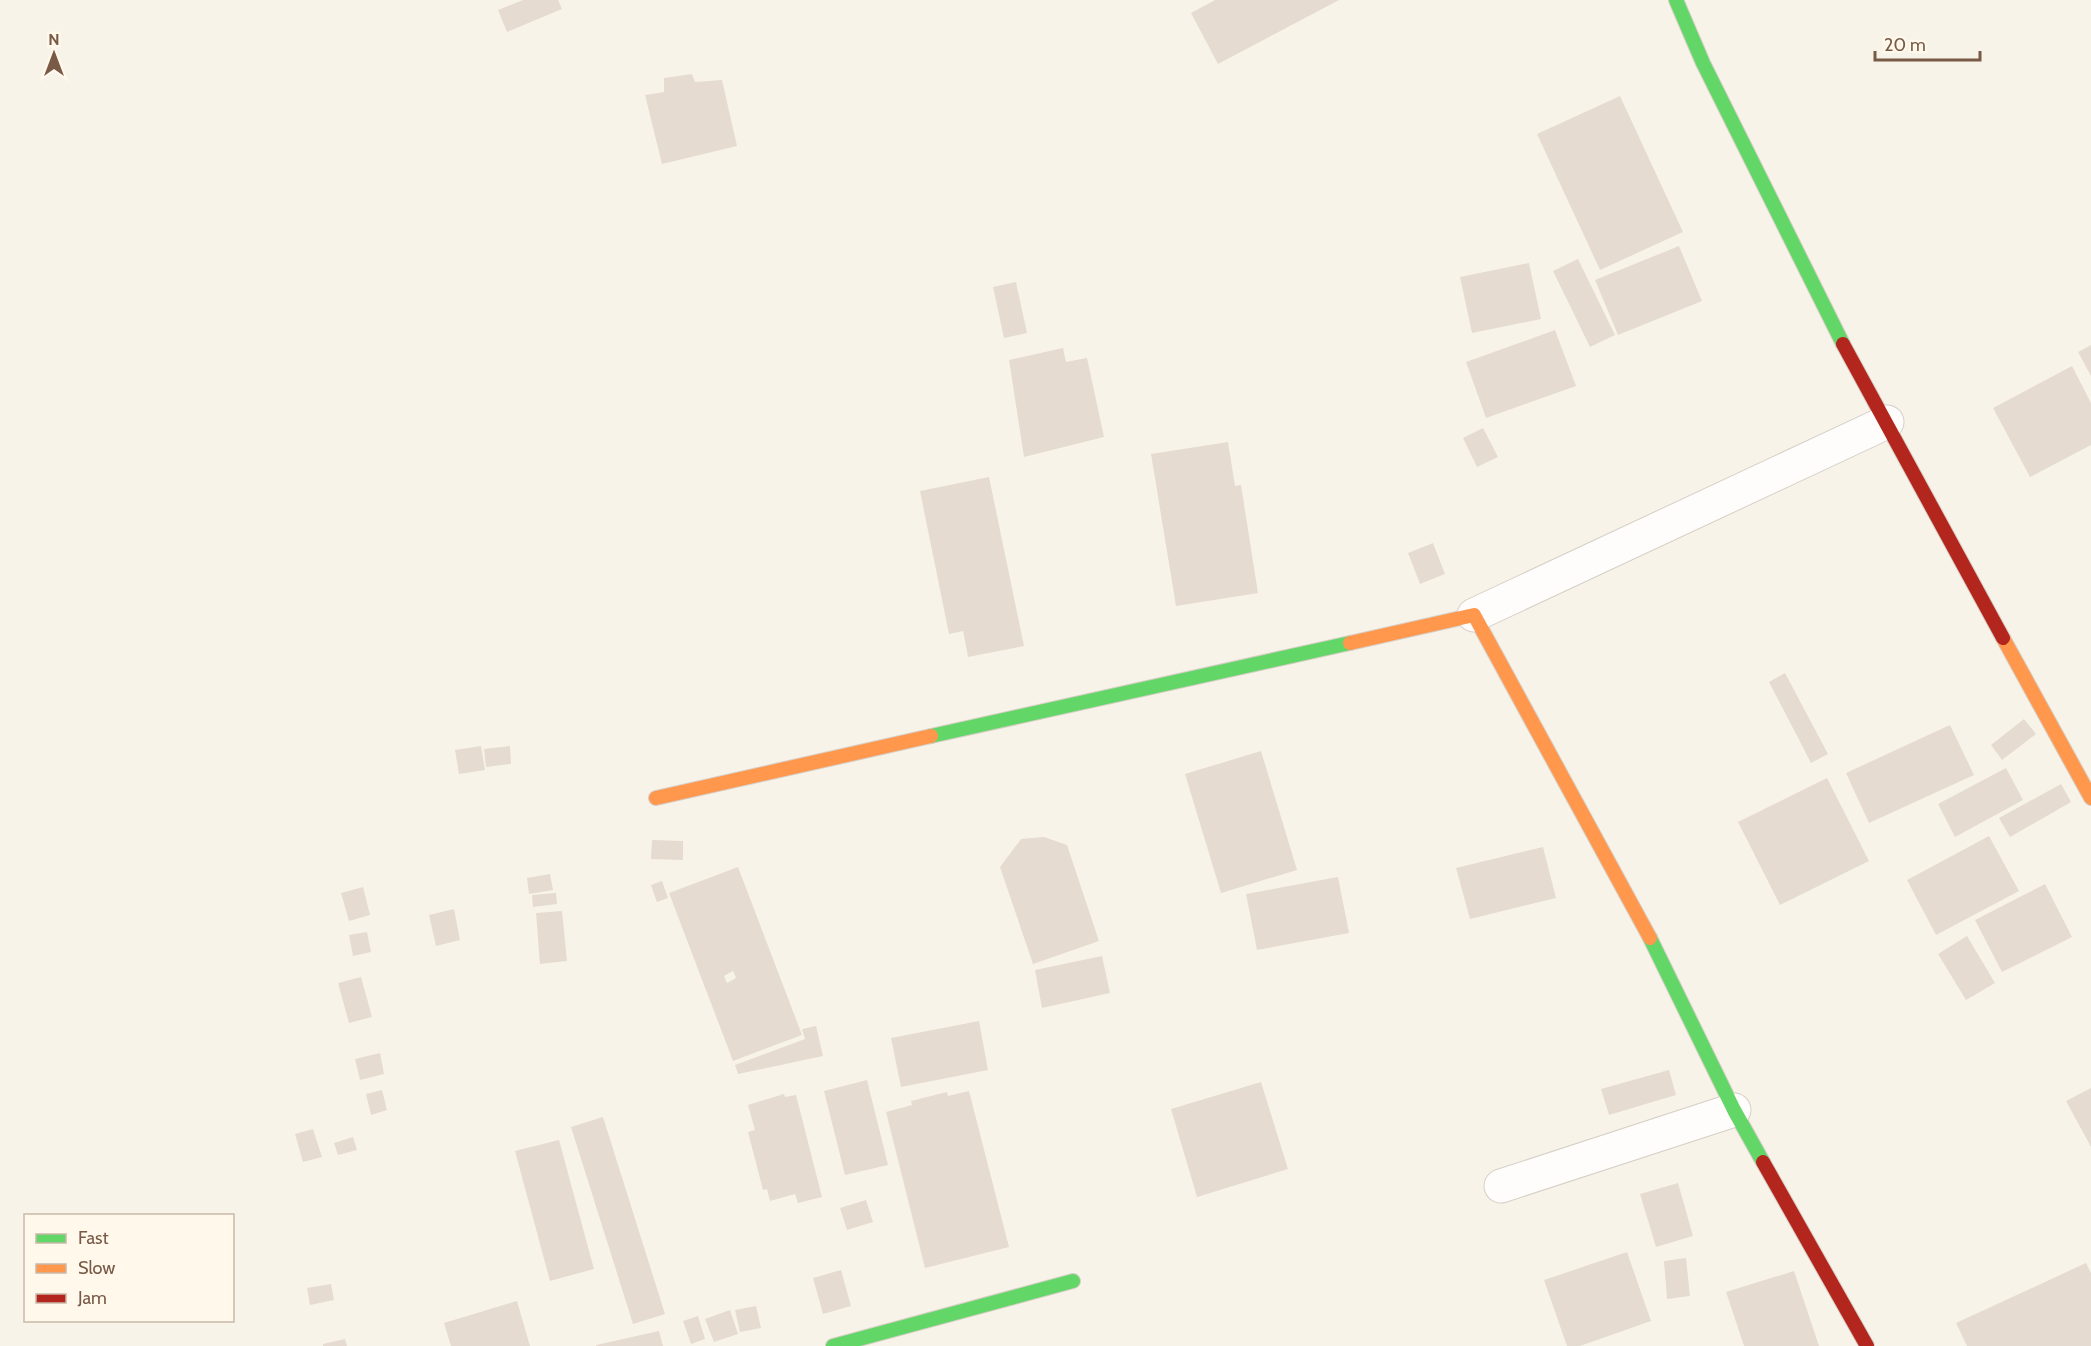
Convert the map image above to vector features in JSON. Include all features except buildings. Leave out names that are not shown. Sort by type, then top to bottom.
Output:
[{"type":"street","points":[[1676,0],[1703,63],[1833,325],[2091,798]]},
{"type":"street","points":[[656,798],[1474,615],[1887,422]]},
{"type":"street","points":[[1474,615],[1657,950],[1734,1110],[1866,1346]]},
{"type":"street","points":[[1501,1186],[1734,1110]]},
{"type":"street","points":[[833,1346],[1073,1281]]},
{"type":"traffic: fast","points":[[1676,0],[1703,63],[1843,344]]},
{"type":"traffic: fast","points":[[931,736],[1350,643]]},
{"type":"traffic: fast","points":[[1650,938],[1734,1110],[1763,1162]]},
{"type":"traffic: fast","points":[[833,1346],[1073,1281]]},
{"type":"traffic: slow","points":[[1350,643],[1474,615],[1650,938]]},
{"type":"traffic: slow","points":[[2003,638],[2091,798]]},
{"type":"traffic: slow","points":[[656,798],[931,736]]},
{"type":"traffic: jam","points":[[1843,344],[2003,638]]},
{"type":"traffic: jam","points":[[1763,1162],[1867,1346]]}]
